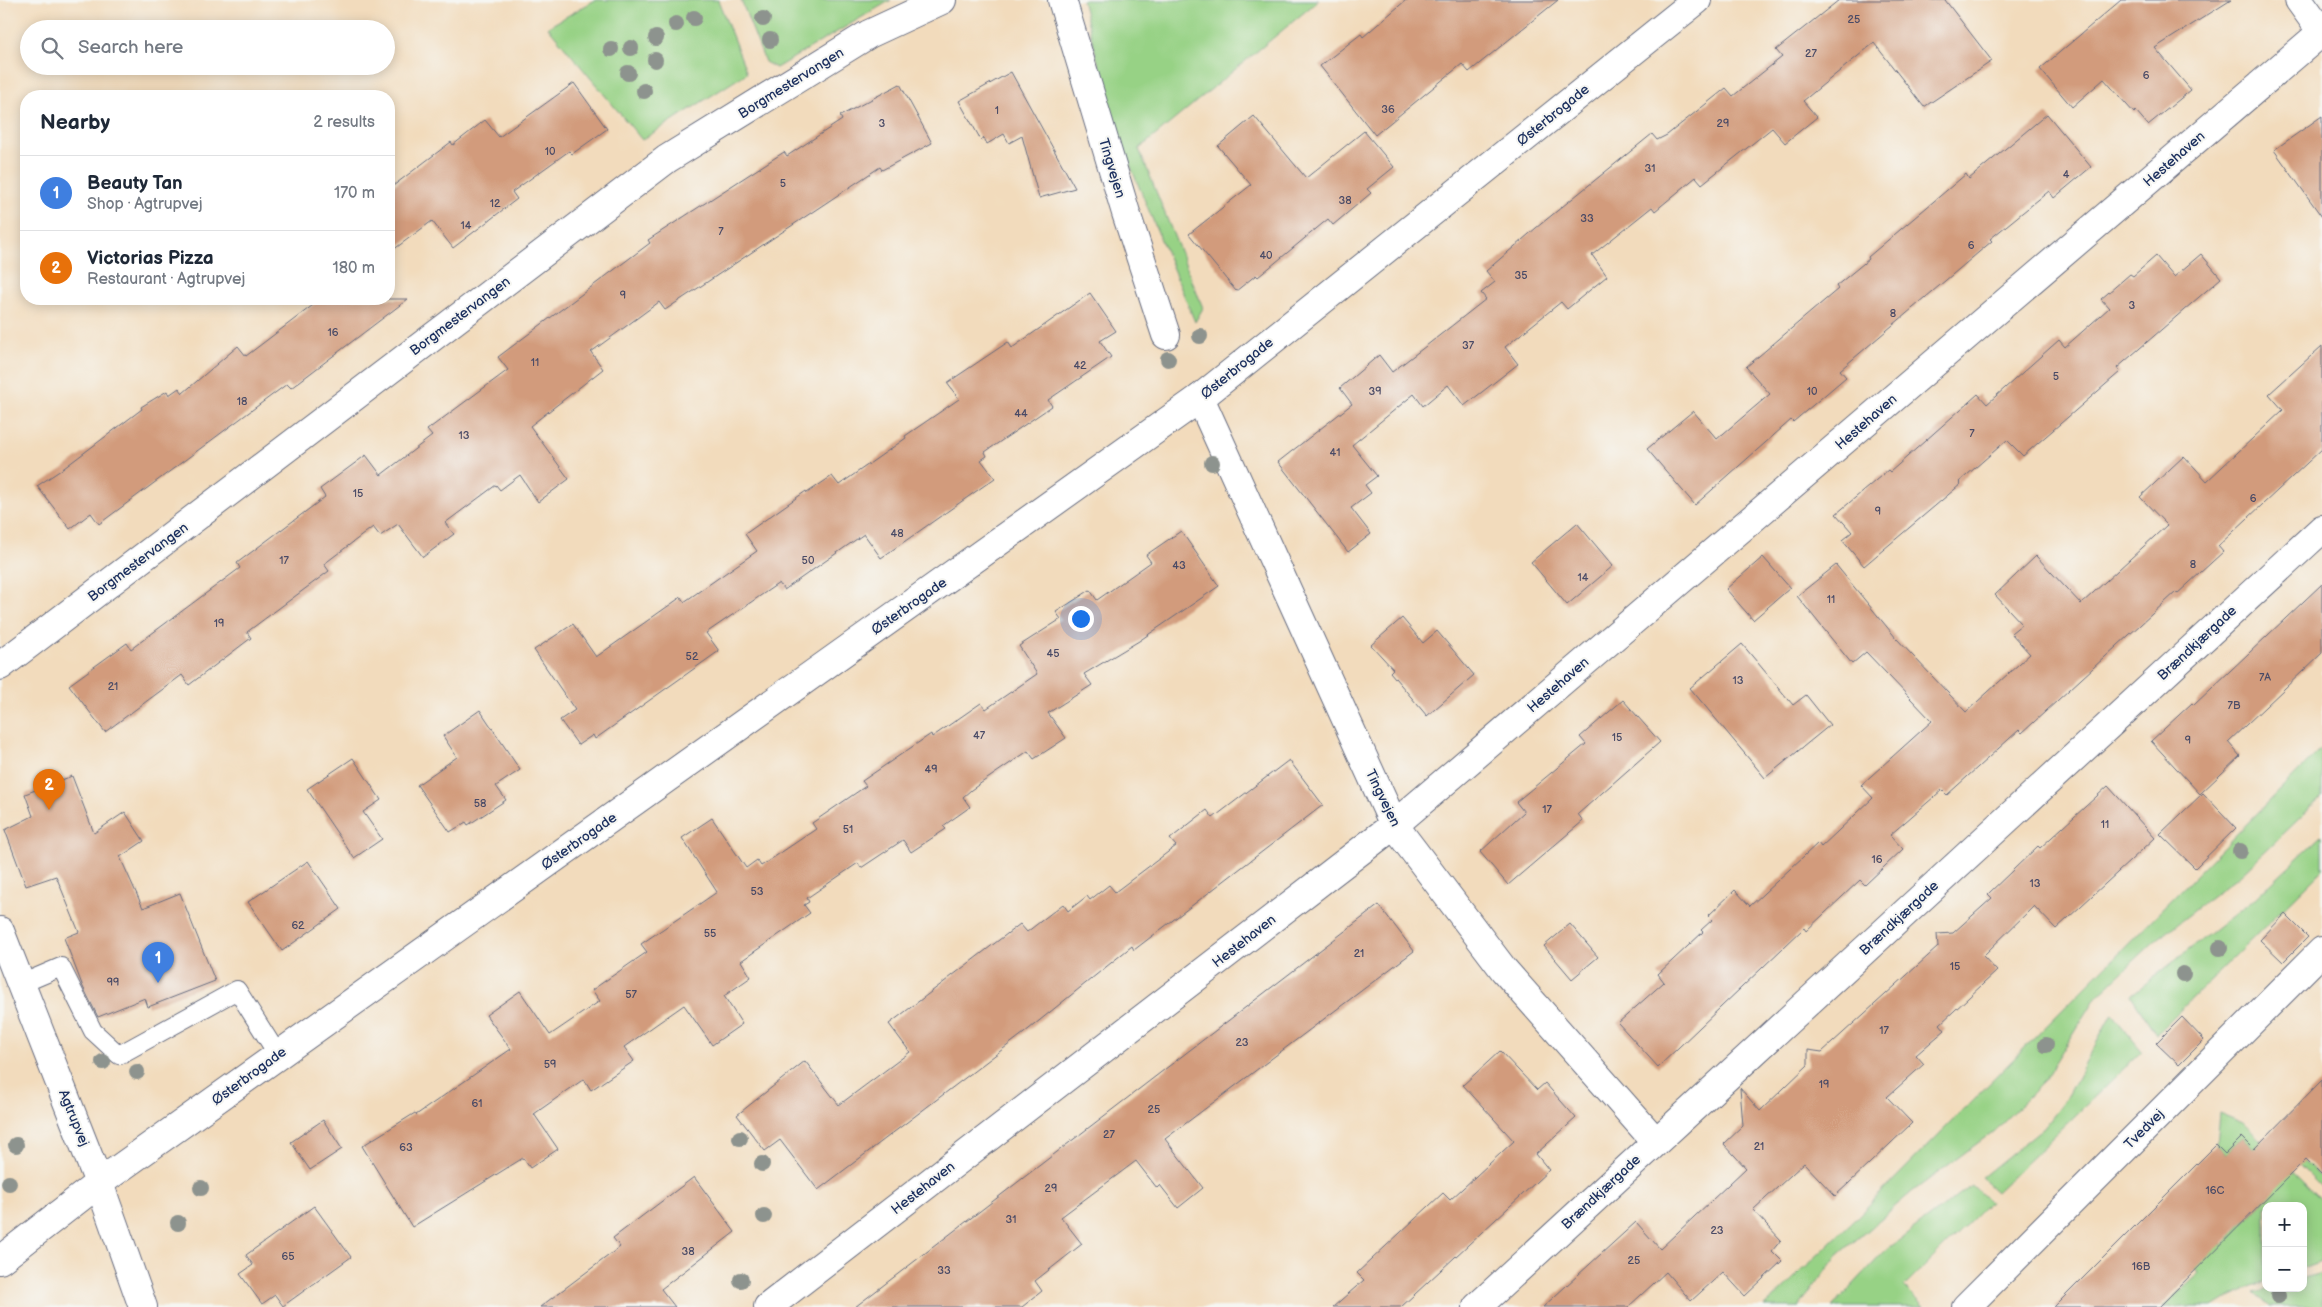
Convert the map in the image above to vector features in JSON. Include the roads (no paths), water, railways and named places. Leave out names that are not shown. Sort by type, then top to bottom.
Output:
[{"type":"street","name":"Borgmestervangen","points":[[0,666],[667,159],[869,34],[942,0]]},
{"type":"street","name":"Tingvejen","points":[[1062,0],[1126,213],[1166,335]]},
{"type":"street","name":"Østerbrogade","points":[[0,1260],[99,1183],[1200,398],[1697,0]]},
{"type":"street","points":[[2299,0],[2322,32]]},
{"type":"street","name":"Hestehaven","points":[[768,1307],[1394,825],[2322,32]]},
{"type":"street","name":"Tingvejen","points":[[1200,398],[1394,825],[1504,970],[1656,1142]]},
{"type":"street","name":"Brændkjærgade","points":[[1477,1307],[2322,529]]},
{"type":"street","name":"Agtrupvej","points":[[0,931],[99,1183],[143,1307]]},
{"type":"street","name":"Tvedvej","points":[[1966,1307],[2322,952]]},
{"type":"lane","points":[[21,984],[61,967],[93,1031],[119,1055],[237,990],[278,1055]]},
{"type":"place","name":"Victorias Pizza","points":[[49,810]]},
{"type":"place","name":"Beauty Tan","points":[[158,983]]}]
